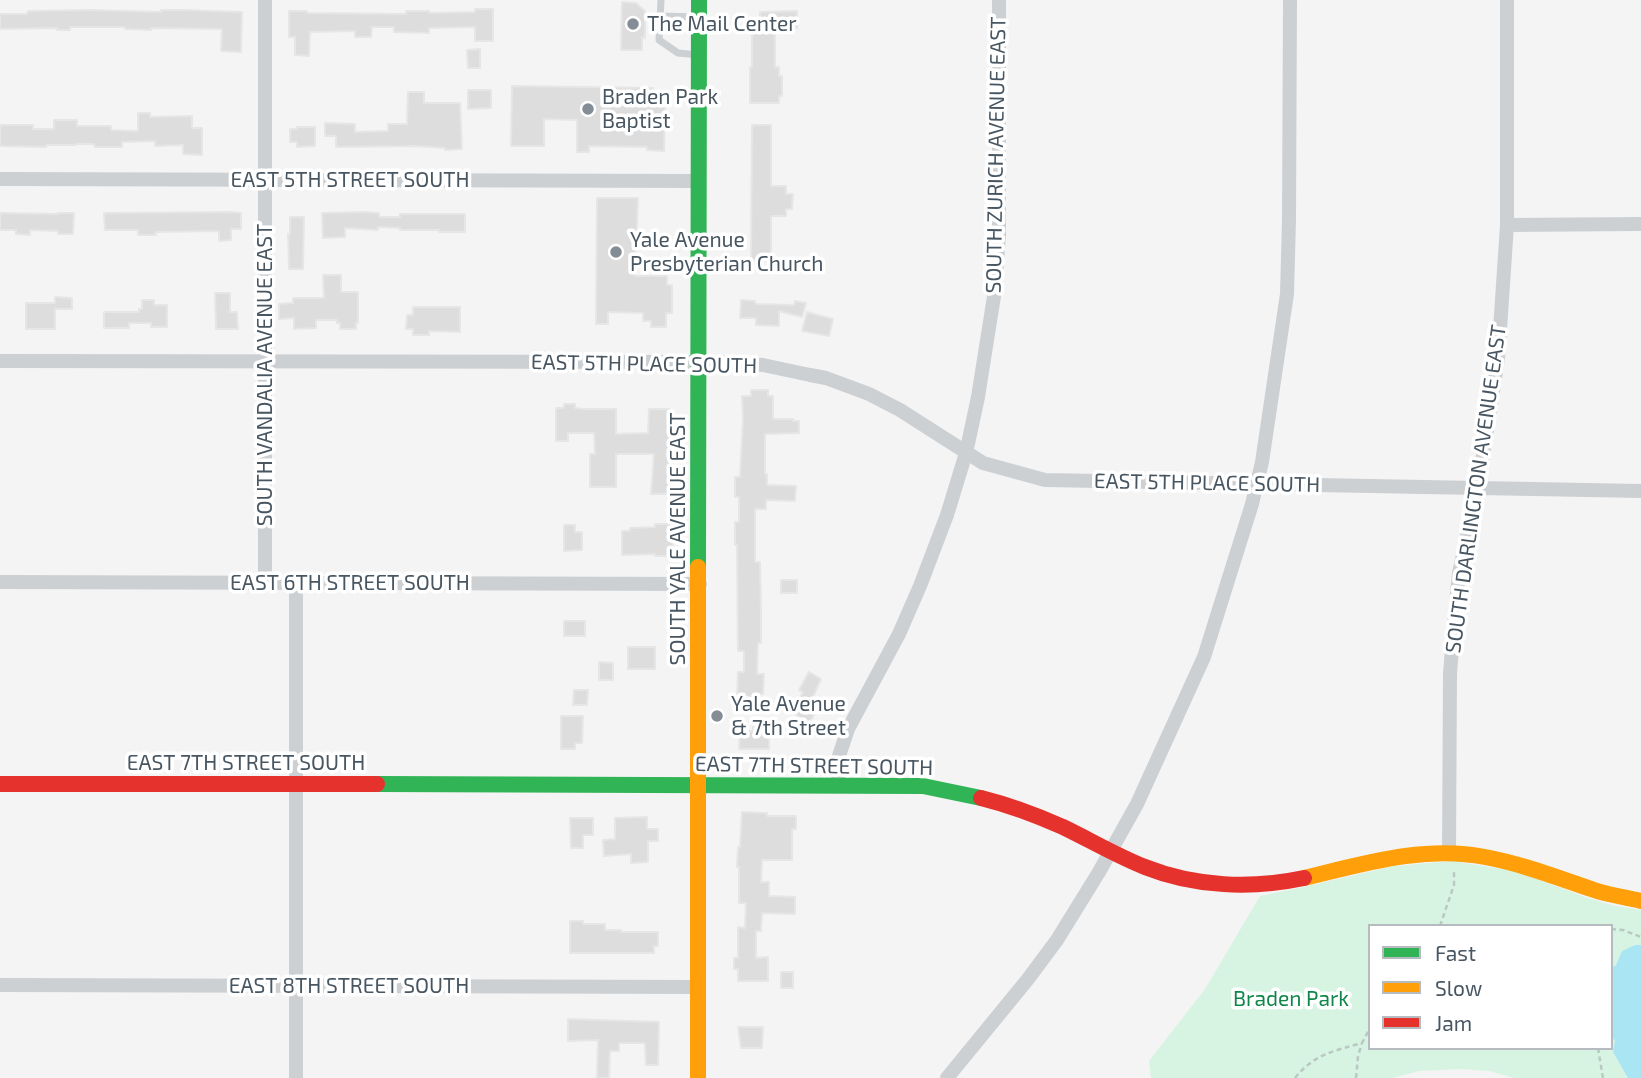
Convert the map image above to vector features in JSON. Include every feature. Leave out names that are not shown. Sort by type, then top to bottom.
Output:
[{"type":"street","name":"SOUTH VANDALIA AVENUE EAST","points":[[265,0],[265,582]]},
{"type":"street","name":"SOUTH YALE AVENUE EAST","points":[[698,1078],[699,0]]},
{"type":"street","name":"SOUTH ZURICH AVENUE EAST","points":[[838,786],[839,756],[848,729],[899,634],[920,586],[947,516],[966,453],[995,290],[999,235],[999,0]]},
{"type":"street","points":[[947,1078],[1057,940],[1137,804],[1204,657],[1258,484],[1287,294],[1290,0]]},
{"type":"street","name":"SOUTH DARLINGTON AVENUE EAST","points":[[1452,853],[1452,648],[1460,573],[1478,487],[1498,359],[1507,225],[1507,0]]},
{"type":"street","name":"EAST 5TH STREET SOUTH","points":[[0,179],[699,181]]},
{"type":"street","points":[[1507,225],[1641,224]]},
{"type":"street","name":"EAST 5TH PLACE SOUTH","points":[[0,361],[721,362],[763,365],[827,378],[869,394],[900,410],[983,463],[1045,480],[1641,491]]},
{"type":"street","name":"EAST 6TH STREET SOUTH","points":[[0,582],[699,584]]},
{"type":"street","points":[[296,583],[296,1078]]},
{"type":"street","name":"EAST 7TH STREET SOUTH","points":[[0,784],[923,786],[1010,805],[1061,826],[1144,867],[1194,881],[1257,885],[1393,857],[1452,853],[1522,864],[1597,891],[1641,901]]},
{"type":"street","name":"EAST 8TH STREET SOUTH","points":[[0,985],[699,986]]},
{"type":"lane","points":[[661,0],[659,40],[678,53],[699,55]]},
{"type":"lane","points":[[660,16],[699,18]]},
{"type":"path","points":[[1441,924],[1454,885],[1452,853]]},
{"type":"path","points":[[1613,929],[1641,937]]},
{"type":"path","points":[[1356,1078],[1358,1056],[1368,1032]]},
{"type":"path","points":[[1295,1078],[1301,1069],[1314,1059],[1362,1043]]},
{"type":"path","points":[[1598,1050],[1603,1078]]},
{"type":"green space","name":"Braden Park","points":[[1452,861],[1515,871],[1588,898],[1641,910],[1641,1078],[1514,1078],[1489,1071],[1460,1069],[1419,1071],[1393,1078],[1151,1078],[1149,1061],[1205,989],[1260,896],[1394,866]]},
{"type":"water","points":[[1641,945],[1641,1078],[1628,1078],[1613,1052],[1613,967],[1622,951]]},
{"type":"building","name":"The Mail Center","points":[[622,2],[636,3],[645,11],[642,50],[621,50]]},
{"type":"building","points":[[475,9],[493,9],[493,41],[475,41],[475,27],[429,28],[429,33],[394,32],[394,27],[372,27],[371,37],[355,37],[355,31],[310,32],[309,56],[295,55],[295,37],[289,37],[289,11],[406,14],[406,11],[475,12]]},
{"type":"building","points":[[91,10],[242,12],[241,52],[221,51],[222,29],[0,29],[0,14]]},
{"type":"building","points":[[797,11],[797,28],[775,28],[775,67],[779,67],[779,76],[782,76],[782,96],[779,96],[779,103],[750,103],[752,19],[760,19],[760,12]]},
{"type":"building","points":[[480,49],[480,68],[468,68],[467,50]]},
{"type":"building","name":"Braden Park Baptist","points":[[512,86],[653,88],[653,98],[665,98],[664,151],[647,150],[647,147],[589,146],[589,152],[577,152],[577,120],[544,119],[544,146],[511,146]]},
{"type":"building","points":[[468,90],[491,90],[491,108],[468,109]]},
{"type":"building","points":[[408,92],[424,92],[424,103],[460,103],[462,149],[415,146],[336,147],[336,136],[325,136],[325,123],[355,124],[355,132],[388,131],[388,124],[407,124]]},
{"type":"building","points":[[138,113],[150,113],[150,117],[192,116],[192,128],[202,128],[202,155],[183,154],[183,145],[155,146],[155,141],[122,142],[122,147],[95,147],[94,144],[0,146],[0,125],[33,125],[33,129],[54,129],[54,120],[77,120],[77,126],[111,126],[111,130],[138,131]]},
{"type":"building","points":[[752,125],[771,125],[771,186],[786,186],[786,194],[793,194],[792,209],[786,209],[786,216],[771,216],[771,261],[751,261]]},
{"type":"building","points":[[315,127],[315,146],[297,147],[297,142],[290,142],[290,129]]},
{"type":"building","name":"Yale Avenue Presbyterian Church","points":[[597,198],[638,198],[635,276],[667,276],[667,285],[672,285],[672,313],[666,313],[666,327],[651,327],[651,321],[643,321],[643,313],[608,312],[608,324],[596,324]]},
{"type":"building","points":[[0,213],[74,213],[73,234],[30,230],[30,235],[16,234],[16,230],[0,230]]},
{"type":"building","points":[[104,213],[241,213],[241,229],[231,229],[231,240],[219,241],[219,231],[155,232],[156,235],[138,235],[138,230],[105,230]]},
{"type":"building","points":[[322,213],[379,213],[379,217],[400,217],[400,214],[465,214],[465,232],[345,228],[345,237],[323,238]]},
{"type":"building","points":[[290,217],[304,217],[303,269],[289,269]]},
{"type":"building","points":[[323,275],[341,275],[341,292],[358,292],[356,329],[340,329],[337,320],[316,320],[316,328],[294,329],[294,318],[279,319],[279,304],[293,303],[293,298],[324,298]]},
{"type":"building","points":[[215,293],[230,293],[230,312],[237,312],[238,329],[216,329]]},
{"type":"building","points":[[55,297],[72,298],[72,309],[55,309],[55,329],[26,329],[26,303],[55,303]]},
{"type":"building","points":[[142,300],[154,300],[154,305],[167,305],[167,327],[151,327],[151,323],[129,323],[129,328],[104,328],[104,312],[139,312],[139,309],[142,309]]},
{"type":"building","points":[[741,300],[755,301],[755,304],[794,305],[795,301],[806,303],[802,317],[779,311],[779,326],[756,325],[756,318],[740,318]]},
{"type":"building","points":[[413,307],[460,307],[460,332],[429,331],[429,335],[413,335],[413,329],[406,329],[407,315],[413,315]]},
{"type":"building","points":[[807,312],[833,319],[829,336],[802,331]]},
{"type":"building","points":[[751,390],[768,390],[768,396],[773,396],[773,419],[799,421],[799,433],[765,434],[767,485],[796,486],[795,501],[766,500],[766,509],[755,509],[755,562],[760,562],[761,613],[757,674],[764,674],[763,694],[757,694],[757,702],[737,701],[738,672],[744,672],[744,651],[738,651],[735,522],[739,522],[739,497],[735,497],[735,477],[740,477],[742,396],[751,396]]},
{"type":"building","points":[[564,404],[575,404],[575,408],[584,409],[616,409],[616,434],[648,433],[649,409],[669,409],[668,475],[679,475],[679,488],[668,488],[668,494],[651,494],[654,454],[616,454],[616,487],[590,487],[590,454],[595,454],[594,433],[568,433],[568,441],[556,441],[556,408],[564,408]]},
{"type":"building","points":[[655,524],[673,524],[673,556],[622,555],[622,531],[655,527]]},
{"type":"building","points":[[564,525],[575,525],[575,532],[582,532],[582,550],[564,551]]},
{"type":"building","points":[[781,580],[797,580],[797,593],[781,593]]},
{"type":"building","points":[[564,621],[585,621],[585,636],[564,636]]},
{"type":"building","points":[[628,647],[655,647],[655,669],[628,669]]},
{"type":"building","points":[[599,662],[613,663],[613,680],[599,680]]},
{"type":"building","points":[[809,672],[821,679],[813,697],[822,702],[809,723],[791,712],[803,692],[799,690]]},
{"type":"building","points":[[574,690],[588,690],[587,705],[573,705]]},
{"type":"building","points":[[561,716],[583,716],[582,743],[575,743],[575,749],[561,749]]},
{"type":"building","points":[[753,727],[765,727],[765,731],[769,731],[769,749],[739,749],[740,731],[753,731]]},
{"type":"building","points":[[742,812],[767,813],[767,816],[796,816],[796,829],[792,829],[792,860],[762,860],[761,882],[769,882],[769,896],[795,897],[795,914],[762,913],[761,931],[756,931],[756,958],[768,957],[768,981],[738,981],[738,969],[734,969],[734,958],[738,958],[738,927],[745,928],[746,903],[739,903],[737,867]]},
{"type":"building","points":[[647,817],[647,829],[658,829],[658,841],[648,841],[648,862],[631,863],[631,854],[604,856],[603,840],[615,839],[615,818]]},
{"type":"building","points":[[570,818],[593,818],[593,835],[583,835],[583,848],[571,848]]},
{"type":"building","points":[[570,921],[605,924],[605,930],[621,932],[658,932],[658,946],[654,946],[654,953],[570,953]]},
{"type":"building","points":[[781,972],[793,972],[793,988],[781,988]]},
{"type":"building","points":[[568,1019],[659,1022],[658,1065],[646,1065],[645,1044],[619,1043],[619,1051],[610,1051],[609,1078],[597,1078],[598,1040],[568,1041]]},
{"type":"building","points":[[738,1027],[763,1027],[762,1048],[741,1048]]},
{"type":"traffic: fast","points":[[698,567],[699,0]]},
{"type":"traffic: fast","points":[[377,784],[923,786],[981,798]]},
{"type":"traffic: slow","points":[[698,567],[698,1078]]},
{"type":"traffic: slow","points":[[1304,878],[1394,858],[1439,853],[1462,854],[1513,863],[1600,892],[1641,901]]},
{"type":"traffic: jam","points":[[0,784],[377,784]]},
{"type":"traffic: jam","points":[[981,798],[1043,818],[1135,863],[1184,879],[1244,885],[1304,878]]},
{"type":"place","name":"The Mail Center","points":[[633,24]]},
{"type":"place","name":"Braden Park Baptist","points":[[588,109]]},
{"type":"place","name":"Yale Avenue Presbyterian Church","points":[[616,252]]},
{"type":"place","name":"Yale Avenue & 7th Street","points":[[717,716]]}]
